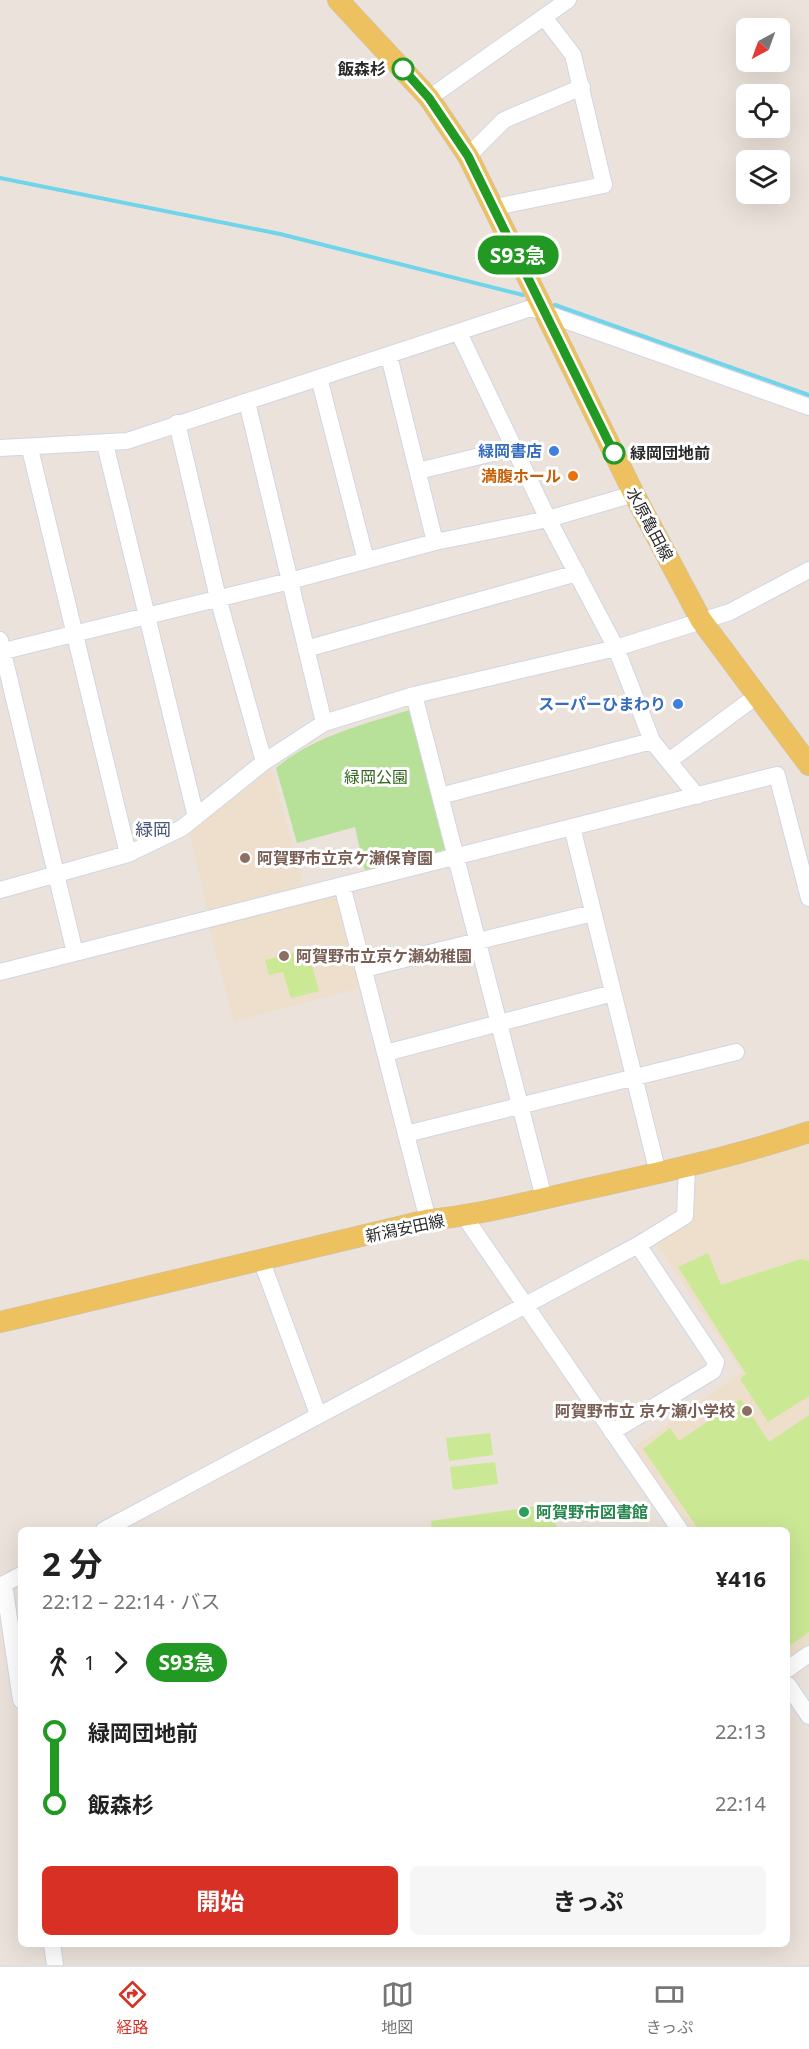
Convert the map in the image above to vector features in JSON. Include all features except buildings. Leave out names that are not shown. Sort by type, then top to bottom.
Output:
[{"type":"main road","name":"水原亀田線","points":[[338,0],[429,98],[468,156],[634,494],[701,620],[755,697],[809,765]]},
{"type":"main road","name":"新潟安田線","points":[[0,1322],[262,1262],[428,1220],[464,1216],[658,1173],[761,1148],[809,1132]]},
{"type":"street","points":[[429,98],[568,0]]},
{"type":"street","points":[[495,207],[604,185],[573,55],[544,17]]},
{"type":"street","points":[[468,156],[504,120],[582,87]]},
{"type":"street","points":[[0,448],[127,441],[531,308],[544,310],[809,406]]},
{"type":"street","points":[[459,333],[548,519],[616,648],[652,741],[697,796]]},
{"type":"street","points":[[389,356],[435,542]]},
{"type":"street","points":[[319,378],[366,560]]},
{"type":"street","points":[[247,402],[324,723]]},
{"type":"street","points":[[177,423],[218,598],[264,762]]},
{"type":"street","points":[[105,444],[196,817]]},
{"type":"street","points":[[30,448],[128,854]]},
{"type":"street","points":[[418,471],[513,448]]},
{"type":"street","points":[[75,953],[1,647],[76,634],[435,542],[548,519],[634,494]]},
{"type":"street","points":[[0,890],[128,854],[182,828],[264,762],[324,723],[414,695],[616,648],[730,612],[809,570]]},
{"type":"street","points":[[306,649],[577,573]]},
{"type":"street","points":[[414,695],[544,1198]]},
{"type":"street","points":[[669,761],[755,697]]},
{"type":"street","points":[[440,796],[652,741]]},
{"type":"street","points":[[0,972],[777,775],[809,898]]},
{"type":"street","points":[[572,827],[658,1173]]},
{"type":"street","points":[[342,885],[428,1220]]},
{"type":"street","points":[[364,969],[477,939],[593,913]]},
{"type":"street","points":[[386,1053],[613,993]]},
{"type":"street","points":[[406,1134],[736,1052]]},
{"type":"street","points":[[110,1527],[638,1245],[685,1216],[687,1166]]},
{"type":"street","points":[[464,1216],[678,1527]]},
{"type":"street","points":[[612,1432],[713,1371],[716,1362],[638,1245]]},
{"type":"street","points":[[262,1262],[318,1414]]},
{"type":"street","points":[[18,1577],[2,1585],[18,1682]]},
{"type":"street","points":[[790,1668],[809,1654]]},
{"type":"street","points":[[790,1688],[809,1716]]},
{"type":"street","points":[[52,1947],[55,1965]]},
{"type":"shaded area","name":"阿賀野市立京ケ瀬保育園","points":[[271,764],[304,888],[208,913],[188,827]]},
{"type":"shaded area","name":"阿賀野市立京ケ瀬幼稚園","points":[[334,891],[360,988],[234,1022],[208,924]]},
{"type":"shaded area","name":"阿賀野市立 京ケ瀬小学校","points":[[809,1143],[809,1643],[790,1657],[790,1527],[683,1527],[630,1450],[742,1372],[653,1239],[689,1222],[690,1177]]},
{"type":"green space","name":"緑岡公園","points":[[412,709],[448,849],[365,872],[355,827],[297,843],[276,768],[306,747],[323,739]]},
{"type":"green space","points":[[297,952],[310,958],[319,991],[291,998],[283,972],[269,975],[265,960]]},
{"type":"green space","points":[[708,1253],[721,1285],[801,1259],[809,1261],[809,1396],[768,1422],[740,1379],[746,1374],[678,1267]]},
{"type":"green space","points":[[741,1399],[769,1442],[809,1415],[809,1632],[790,1645],[790,1527],[697,1527],[643,1449],[670,1428],[679,1441]]},
{"type":"green space","points":[[490,1433],[493,1455],[449,1461],[446,1438]]},
{"type":"green space","points":[[495,1462],[498,1484],[453,1490],[450,1467]]},
{"type":"green space","name":"阿賀野市図書館","points":[[552,1504],[553,1520],[557,1527],[432,1527],[431,1521]]},
{"type":"waterway","points":[[0,178],[280,234],[523,295]]},
{"type":"waterway","points":[[555,305],[809,395]]},
{"type":"bus line","name":"S93急","points":[[403,69],[429,98],[468,156],[614,453]]},
{"type":"place","name":"飯森杉","points":[[403,69]]},
{"type":"place","name":"緑岡書店","points":[[554,451]]},
{"type":"place","name":"緑岡団地前","points":[[614,453]]},
{"type":"place","name":"満腹ホール","points":[[573,476]]},
{"type":"place","name":"スーパーひまわり","points":[[678,704]]},
{"type":"place","name":"阿賀野市立京ケ瀬保育園","points":[[245,858]]},
{"type":"place","name":"阿賀野市立京ケ瀬幼稚園","points":[[284,956]]},
{"type":"place","name":"阿賀野市立 京ケ瀬小学校","points":[[747,1411]]},
{"type":"place","name":"阿賀野市図書館","points":[[524,1512]]},
{"type":"district","name":"緑岡","points":[[153,830]]}]
